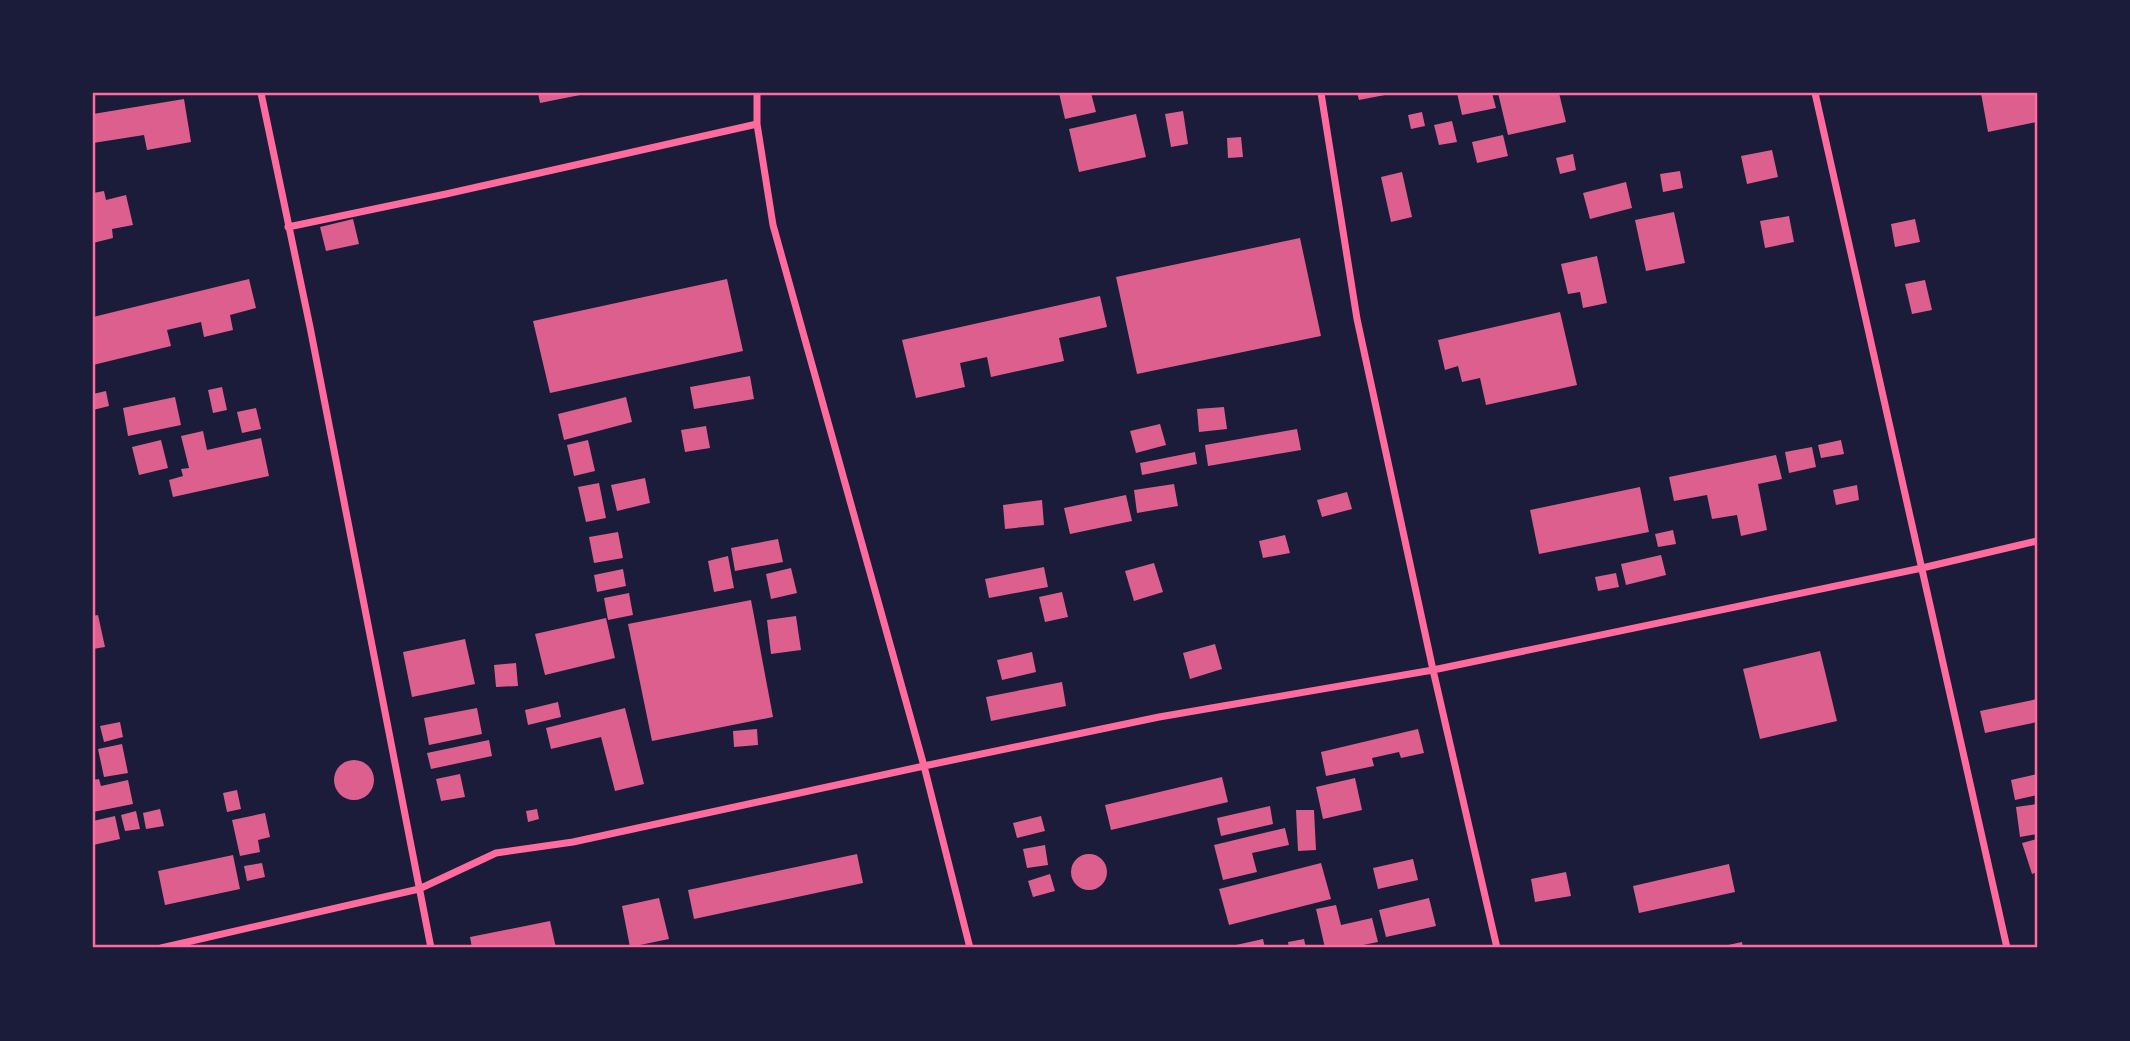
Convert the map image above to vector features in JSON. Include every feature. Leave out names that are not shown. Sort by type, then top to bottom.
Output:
[{"type":"street","points":[[261,93],[310,327],[431,948]]},
{"type":"street","points":[[757,93],[757,124],[773,225],[821,405],[924,766],[970,948]]},
{"type":"street","points":[[1321,93],[1357,318],[1433,670],[1497,948]]},
{"type":"street","points":[[1815,93],[2007,948]]},
{"type":"street","points":[[288,226],[446,194],[757,124]]},
{"type":"street","points":[[161,948],[419,890],[496,852],[573,842],[1159,717],[1433,670],[1922,569],[2037,541]]},
{"type":"building","points":[[538,93],[585,93],[585,94],[540,103]]},
{"type":"building","points":[[1059,93],[1091,93],[1096,112],[1065,119]]},
{"type":"building","points":[[1357,93],[1390,93],[1390,94],[1359,100]]},
{"type":"building","points":[[1457,93],[1492,93],[1496,108],[1462,115]]},
{"type":"building","points":[[1498,93],[1559,93],[1566,122],[1508,135]]},
{"type":"building","points":[[1981,93],[2037,93],[2037,122],[1988,132]]},
{"type":"building","points":[[184,99],[191,142],[147,150],[144,135],[93,143],[93,114]]},
{"type":"building","points":[[1183,111],[1188,144],[1171,147],[1165,114]]},
{"type":"building","points":[[1422,112],[1425,126],[1411,129],[1408,115]]},
{"type":"building","points":[[1136,114],[1146,157],[1079,172],[1069,129]]},
{"type":"building","points":[[1452,121],[1457,142],[1439,145],[1434,125]]},
{"type":"building","points":[[1503,135],[1508,156],[1477,163],[1472,142]]},
{"type":"building","points":[[1241,137],[1243,157],[1228,158],[1227,138]]},
{"type":"building","points":[[1772,150],[1778,177],[1747,184],[1741,156]]},
{"type":"building","points":[[1573,154],[1576,170],[1560,174],[1556,158]]},
{"type":"building","points":[[1680,171],[1683,188],[1663,192],[1660,174]]},
{"type":"building","points":[[1402,172],[1412,217],[1391,222],[1381,177]]},
{"type":"building","points":[[1626,182],[1632,208],[1590,219],[1583,193]]},
{"type":"building","points":[[104,191],[106,200],[126,195],[133,225],[112,229],[113,238],[93,243],[93,193]]},
{"type":"building","points":[[1674,212],[1685,263],[1646,271],[1635,220]]},
{"type":"building","points":[[1789,216],[1794,242],[1765,248],[1760,221]]},
{"type":"building","points":[[353,219],[359,244],[326,251],[320,227]]},
{"type":"building","points":[[1915,219],[1920,242],[1895,247],[1891,224]]},
{"type":"building","points":[[1300,238],[1321,336],[1137,374],[1116,277]]},
{"type":"building","points":[[1597,256],[1607,303],[1583,308],[1580,292],[1568,294],[1561,264]]},
{"type":"building","points":[[249,279],[256,308],[230,315],[233,330],[204,337],[201,322],[167,330],[171,346],[93,365],[93,317]]},
{"type":"building","points":[[727,279],[743,351],[550,393],[533,321]]},
{"type":"building","points":[[1925,280],[1932,310],[1912,314],[1905,284]]},
{"type":"building","points":[[1100,296],[1107,327],[1059,338],[1064,361],[991,377],[987,357],[960,363],[965,387],[916,398],[902,340]]},
{"type":"building","points":[[1560,312],[1577,385],[1486,405],[1480,378],[1462,382],[1458,366],[1445,370],[1438,340]]},
{"type":"building","points":[[750,376],[754,399],[694,409],[690,387]]},
{"type":"building","points":[[222,387],[227,410],[213,413],[208,390]]},
{"type":"building","points":[[106,391],[109,406],[93,410],[93,394]]},
{"type":"building","points":[[175,397],[181,425],[128,436],[123,408]]},
{"type":"building","points":[[626,397],[632,422],[564,440],[558,414]]},
{"type":"building","points":[[1224,407],[1227,429],[1199,432],[1197,409]]},
{"type":"building","points":[[256,408],[261,429],[242,433],[237,412]]},
{"type":"building","points":[[1160,424],[1166,445],[1136,453],[1130,431]]},
{"type":"building","points":[[706,426],[710,448],[685,452],[681,430]]},
{"type":"building","points":[[1297,429],[1301,450],[1208,466],[1205,445]]},
{"type":"building","points":[[203,431],[207,450],[261,438],[269,476],[173,497],[169,480],[183,476],[181,469],[189,468],[181,436]]},
{"type":"building","points":[[161,440],[168,468],[139,475],[132,447]]},
{"type":"building","points":[[588,440],[595,471],[574,476],[567,445]]},
{"type":"building","points":[[1841,440],[1844,454],[1821,458],[1818,445]]},
{"type":"building","points":[[1812,447],[1816,467],[1789,473],[1785,452]]},
{"type":"building","points":[[1195,452],[1197,464],[1142,475],[1140,463]]},
{"type":"building","points":[[1776,455],[1782,479],[1758,484],[1767,530],[1741,536],[1737,515],[1712,519],[1707,495],[1674,501],[1669,477]]},
{"type":"building","points":[[645,478],[650,503],[617,511],[611,485]]},
{"type":"building","points":[[599,483],[606,518],[586,522],[578,487]]},
{"type":"building","points":[[1174,484],[1178,506],[1137,513],[1134,490]]},
{"type":"building","points":[[1857,485],[1859,500],[1836,505],[1833,490]]},
{"type":"building","points":[[1640,487],[1649,532],[1539,554],[1530,510]]},
{"type":"building","points":[[1347,492],[1352,509],[1322,517],[1317,500]]},
{"type":"building","points":[[1126,495],[1132,521],[1070,534],[1064,508]]},
{"type":"building","points":[[1042,500],[1044,525],[1005,529],[1003,505]]},
{"type":"building","points":[[1673,530],[1676,544],[1658,547],[1655,534]]},
{"type":"building","points":[[618,532],[623,558],[594,563],[589,537]]},
{"type":"building","points":[[1285,535],[1290,553],[1263,558],[1259,541]]},
{"type":"building","points":[[778,539],[783,562],[735,571],[731,548]]},
{"type":"building","points":[[1661,555],[1666,575],[1626,585],[1621,564]]},
{"type":"building","points":[[728,556],[734,588],[714,592],[708,561]]},
{"type":"building","points":[[1154,563],[1163,592],[1134,601],[1125,571]]},
{"type":"building","points":[[1044,567],[1048,587],[989,598],[985,579]]},
{"type":"building","points":[[791,568],[797,593],[771,599],[766,574]]},
{"type":"building","points":[[623,569],[626,586],[597,592],[594,575]]},
{"type":"building","points":[[1616,573],[1619,587],[1598,591],[1595,577]]},
{"type":"building","points":[[1062,592],[1068,617],[1045,622],[1039,597]]},
{"type":"building","points":[[629,593],[633,615],[608,620],[604,598]]},
{"type":"building","points":[[751,600],[773,717],[652,741],[628,624]]},
{"type":"building","points":[[98,615],[105,647],[93,649],[93,616]]},
{"type":"building","points":[[796,616],[801,650],[771,654],[767,620]]},
{"type":"building","points":[[606,618],[615,658],[545,675],[535,634]]},
{"type":"building","points":[[465,639],[475,684],[412,697],[403,652]]},
{"type":"building","points":[[1215,644],[1222,669],[1190,679],[1183,653]]},
{"type":"building","points":[[1820,651],[1837,721],[1760,739],[1743,669]]},
{"type":"building","points":[[1032,652],[1036,672],[1002,680],[997,660]]},
{"type":"building","points":[[516,663],[518,686],[496,687],[494,665]]},
{"type":"building","points":[[1062,682],[1066,706],[991,721],[986,697]]},
{"type":"building","points":[[2037,699],[2037,722],[1985,733],[1980,711]]},
{"type":"building","points":[[558,702],[561,717],[528,725],[525,710]]},
{"type":"building","points":[[477,708],[482,734],[429,745],[424,718]]},
{"type":"building","points":[[625,708],[644,784],[615,791],[601,737],[551,749],[546,728]]},
{"type":"building","points":[[120,722],[123,737],[104,742],[100,726]]},
{"type":"building","points":[[757,729],[758,745],[734,747],[733,731]]},
{"type":"building","points":[[1418,729],[1424,753],[1401,758],[1399,752],[1372,758],[1374,766],[1326,776],[1321,752]]},
{"type":"building","points":[[489,740],[492,756],[431,769],[427,753]]},
{"type":"building","points":[[122,744],[128,773],[104,777],[98,749]]},
{"type":"building","points":[[354,760],[368,766],[374,780],[368,794],[354,800],[340,794],[334,780],[340,766]]},
{"type":"building","points":[[460,774],[465,797],[441,801],[436,779]]},
{"type":"building","points":[[2037,774],[2037,795],[2015,800],[2011,780]]},
{"type":"building","points":[[1222,777],[1228,802],[1111,830],[1105,805]]},
{"type":"building","points":[[1355,778],[1362,810],[1323,819],[1316,787]]},
{"type":"building","points":[[99,779],[101,786],[128,780],[133,804],[93,812],[93,780]]},
{"type":"building","points":[[237,790],[241,809],[227,812],[223,793]]},
{"type":"building","points":[[2037,804],[2037,834],[2020,837],[2016,807]]},
{"type":"building","points":[[1270,806],[1273,824],[1221,836],[1217,818]]},
{"type":"building","points":[[160,809],[164,826],[146,829],[143,813]]},
{"type":"building","points":[[537,809],[539,819],[528,822],[526,811]]},
{"type":"building","points":[[1296,810],[1314,810],[1316,850],[1298,851]]},
{"type":"building","points":[[136,811],[140,829],[125,831],[121,815]]},
{"type":"building","points":[[265,813],[270,837],[258,840],[260,852],[240,856],[232,820]]},
{"type":"building","points":[[115,816],[120,839],[93,845],[93,821]]},
{"type":"building","points":[[1041,816],[1045,831],[1017,838],[1013,823]]},
{"type":"building","points":[[1285,828],[1289,845],[1252,853],[1257,872],[1223,880],[1214,845]]},
{"type":"building","points":[[2037,839],[2037,872],[2032,874],[2022,843]]},
{"type":"building","points":[[1045,845],[1048,865],[1027,868],[1023,849]]},
{"type":"building","points":[[857,854],[863,883],[694,919],[688,890]]},
{"type":"building","points":[[1089,854],[1102,859],[1107,872],[1102,885],[1089,890],[1076,885],[1071,872],[1076,859]]},
{"type":"building","points":[[233,855],[240,889],[165,905],[158,871]]},
{"type":"building","points":[[1413,859],[1418,880],[1378,889],[1373,868]]},
{"type":"building","points":[[262,863],[265,877],[247,881],[244,866]]},
{"type":"building","points":[[1321,863],[1331,899],[1229,925],[1219,889]]},
{"type":"building","points":[[1729,864],[1735,892],[1639,913],[1633,886]]},
{"type":"building","points":[[1566,872],[1571,896],[1535,902],[1531,879]]},
{"type":"building","points":[[1050,874],[1055,891],[1033,897],[1028,881]]},
{"type":"building","points":[[659,898],[669,939],[630,947],[622,906]]},
{"type":"building","points":[[1429,898],[1436,926],[1386,937],[1379,910]]},
{"type":"building","points":[[1336,905],[1341,925],[1372,918],[1378,942],[1348,948],[1325,948],[1316,909]]},
{"type":"building","points":[[550,921],[556,948],[472,948],[470,937]]},
{"type":"building","points":[[1263,939],[1265,948],[1227,948],[1227,947]]},
{"type":"building","points":[[1304,939],[1306,948],[1289,948],[1288,942]]},
{"type":"building","points":[[1742,942],[1743,948],[1719,948],[1719,947]]}]
